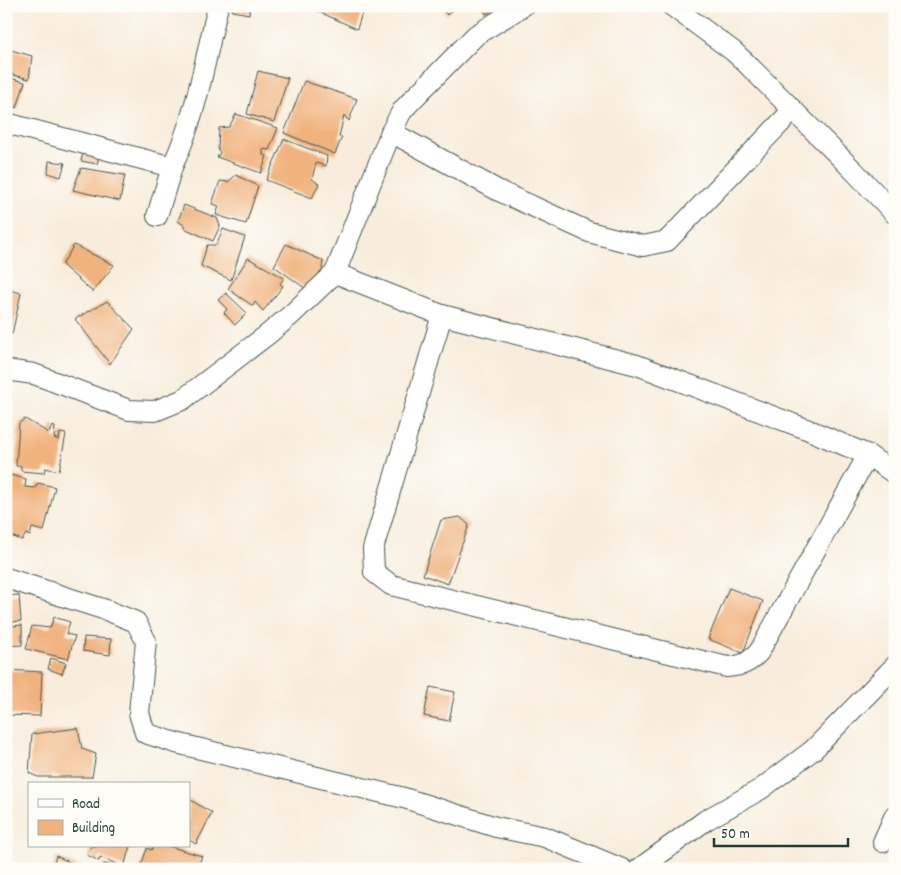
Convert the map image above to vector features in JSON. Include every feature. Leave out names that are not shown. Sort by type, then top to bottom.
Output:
[{"type":"street","points":[[157,216],[172,167],[180,150],[193,110],[218,6]]},
{"type":"street","points":[[6,370],[34,374],[129,410],[155,411],[182,400],[267,335],[335,273],[391,132],[402,110],[476,35],[523,6]]},
{"type":"street","points":[[672,6],[733,51],[895,214]]},
{"type":"street","points":[[391,132],[508,195],[589,232],[643,246],[667,241],[793,110]]},
{"type":"street","points":[[6,123],[172,167]]},
{"type":"street","points":[[335,273],[442,315],[638,365],[809,430],[868,456],[895,474]]},
{"type":"street","points":[[442,315],[373,549],[374,572],[391,585],[727,667],[739,666],[749,663],[759,652],[868,456]]},
{"type":"street","points":[[6,578],[106,610],[136,622],[146,640],[139,713],[145,733],[176,743],[404,798],[496,826],[545,837],[622,869]]},
{"type":"street","points":[[639,869],[706,820],[761,789],[813,750],[895,666]]},
{"type":"street","points":[[883,842],[895,815]]},
{"type":"building","points":[[233,6],[250,6],[249,14],[232,11]]},
{"type":"building","points":[[316,6],[364,6],[357,29],[315,10]]},
{"type":"building","points":[[441,6],[456,6],[447,15]]},
{"type":"building","points":[[482,6],[502,6],[486,14]]},
{"type":"building","points":[[11,50],[32,56],[29,79],[6,73]]},
{"type":"building","points":[[258,71],[288,78],[274,122],[247,114]]},
{"type":"building","points":[[6,77],[25,82],[17,108],[6,104]]},
{"type":"building","points":[[304,81],[357,99],[349,121],[344,115],[339,137],[342,137],[335,154],[284,133]]},
{"type":"building","points":[[236,114],[278,128],[269,150],[263,149],[263,155],[267,156],[261,173],[217,157],[220,153],[218,149],[219,128],[229,127]]},
{"type":"building","points":[[284,139],[327,156],[326,166],[316,163],[312,179],[319,184],[312,198],[266,180]]},
{"type":"building","points":[[84,149],[100,153],[97,164],[81,161]]},
{"type":"building","points":[[49,161],[65,163],[61,177],[48,173]]},
{"type":"building","points":[[81,168],[125,175],[120,201],[73,190]]},
{"type":"building","points":[[236,175],[258,186],[246,224],[216,215],[219,206],[212,204],[220,181],[228,182]]},
{"type":"building","points":[[184,205],[217,218],[220,226],[213,241],[184,228],[184,225],[178,221]]},
{"type":"building","points":[[223,229],[245,237],[231,280],[201,266],[207,245],[216,245]]},
{"type":"building","points":[[286,244],[323,261],[322,269],[324,273],[309,291],[274,266]]},
{"type":"building","points":[[74,245],[114,265],[93,292],[62,265]]},
{"type":"building","points":[[248,258],[284,278],[280,284],[283,286],[263,311],[255,302],[253,306],[228,289]]},
{"type":"building","points":[[6,289],[21,293],[12,334],[6,332]]},
{"type":"building","points":[[226,293],[247,313],[235,325],[224,313],[227,309],[218,300]]},
{"type":"building","points":[[107,301],[134,329],[110,364],[75,319]]},
{"type":"building","points":[[25,419],[49,433],[52,426],[55,427],[54,438],[59,440],[60,433],[66,434],[59,471],[45,468],[44,473],[21,471],[21,466],[16,466],[19,423]]},
{"type":"building","points":[[10,475],[26,479],[25,487],[35,488],[38,483],[55,487],[44,531],[32,528],[30,536],[26,534],[22,540],[8,535],[10,528],[6,526],[6,488]]},
{"type":"building","points":[[460,517],[469,525],[448,584],[423,575],[441,520]]},
{"type":"building","points":[[729,588],[763,601],[743,653],[708,639]]},
{"type":"building","points":[[19,595],[21,621],[12,622],[12,626],[22,625],[22,645],[6,646],[6,596]]},
{"type":"building","points":[[54,617],[70,622],[66,634],[75,636],[68,659],[26,649],[32,626],[50,628]]},
{"type":"building","points":[[84,637],[111,639],[110,655],[83,651]]},
{"type":"building","points":[[51,658],[66,663],[62,674],[48,669]]},
{"type":"building","points":[[6,670],[42,672],[40,716],[6,715]]},
{"type":"building","points":[[430,687],[455,692],[449,721],[424,716]]},
{"type":"building","points":[[78,728],[82,749],[96,754],[92,777],[38,777],[29,773],[32,734]]},
{"type":"building","points":[[190,800],[212,813],[196,844],[190,841]]},
{"type":"building","points":[[90,848],[129,848],[124,867],[100,857],[99,861],[87,855]]},
{"type":"building","points":[[147,848],[151,850],[152,848],[175,848],[202,856],[197,869],[140,869]]},
{"type":"building","points":[[56,856],[85,869],[52,869]]},
{"type":"building","points":[[104,864],[121,868],[121,869],[102,869]]}]
